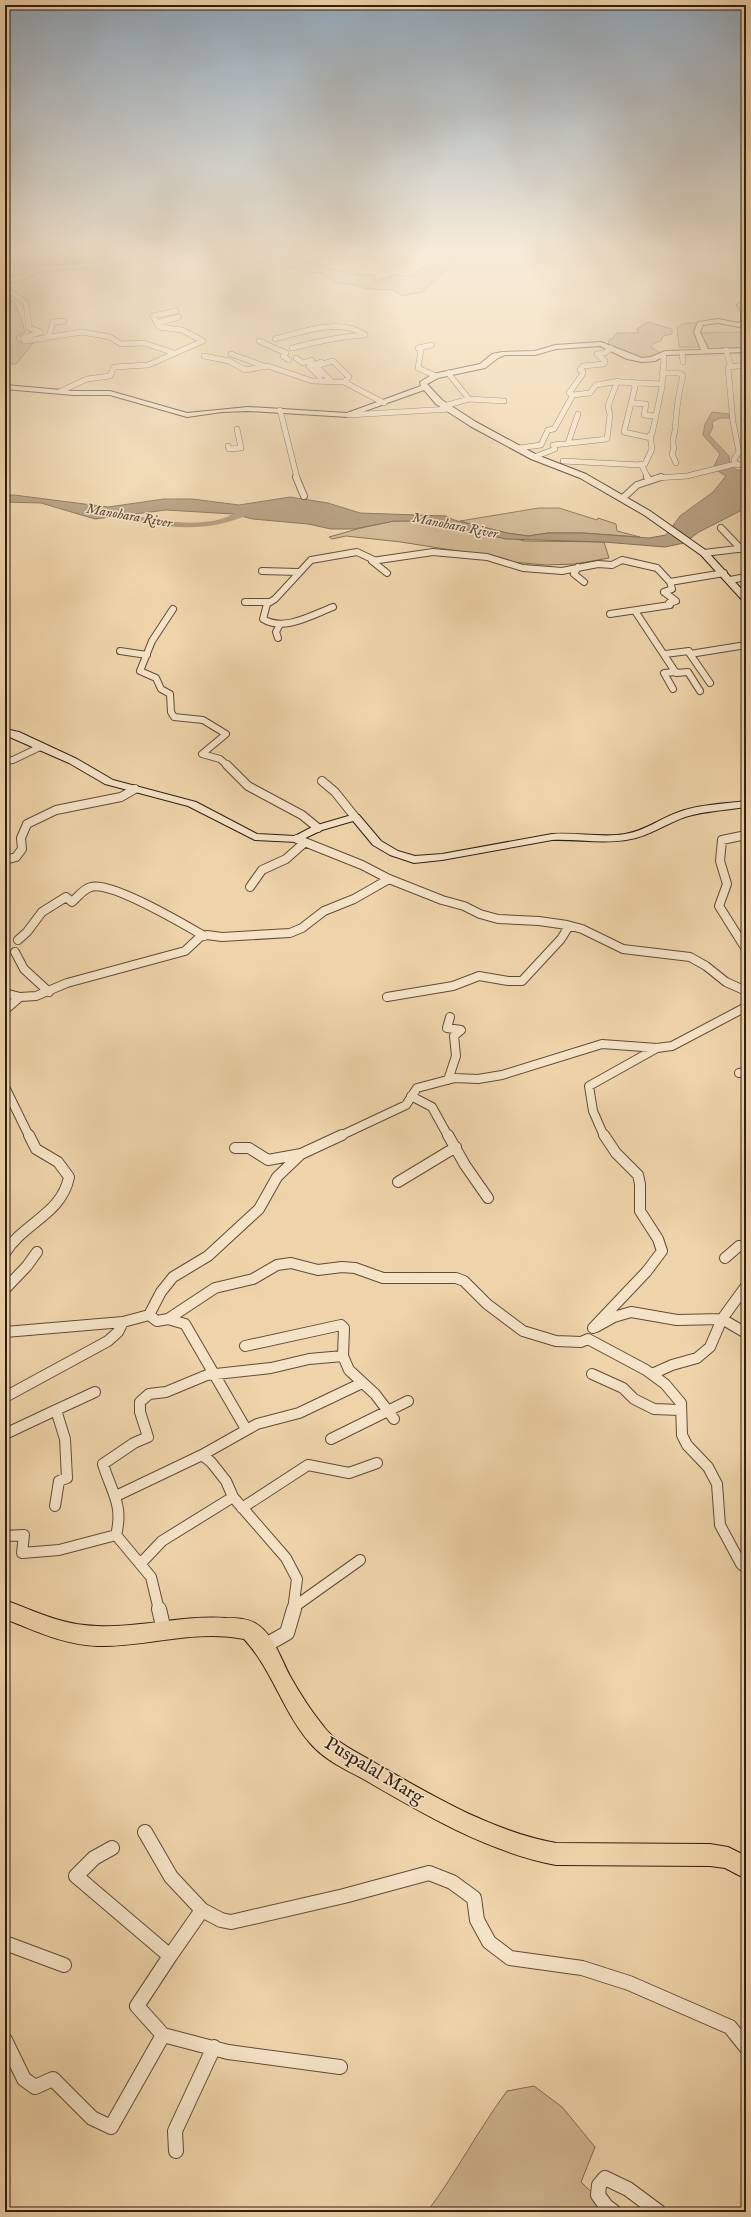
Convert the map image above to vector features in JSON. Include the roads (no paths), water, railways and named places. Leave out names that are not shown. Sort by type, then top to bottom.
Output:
[{"type":"main road","name":"Puspalal Marg","points":[[5,1609],[58,1631],[74,1634],[99,1636],[208,1626],[249,1630],[264,1646],[283,1683],[305,1720],[318,1737],[333,1750],[422,1801],[485,1832],[535,1850],[556,1854],[710,1855],[728,1858],[746,1868]]},
{"type":"street","points":[[61,391],[87,379],[110,376],[114,367],[148,365],[167,356]]},
{"type":"street","points":[[206,356],[228,361],[245,370],[264,366]]},
{"type":"street","points":[[238,356],[264,366],[276,367],[296,377],[323,382],[344,382],[384,403]]},
{"type":"street","points":[[284,356],[290,359],[289,360]]},
{"type":"street","points":[[420,356],[418,368],[436,376]]},
{"type":"street","points":[[494,356],[482,366],[436,376],[423,382],[425,387],[447,407],[534,457],[583,476],[623,498],[664,524],[701,550],[746,599]]},
{"type":"street","points":[[573,395],[569,393],[576,382],[580,379],[583,372],[580,370],[583,366],[604,364],[605,361],[600,356]]},
{"type":"street","points":[[633,356],[642,360],[659,356]]},
{"type":"street","points":[[563,461],[645,464],[652,449],[650,435],[652,434],[662,384],[664,357],[662,356]]},
{"type":"street","points":[[682,356],[683,362]]},
{"type":"street","points":[[728,356],[730,364],[729,368],[733,422],[739,452],[734,459],[735,464]]},
{"type":"street","points":[[296,358],[303,364],[312,360]]},
{"type":"street","points":[[332,382],[316,366],[333,361],[349,378],[344,382]]},
{"type":"street","points":[[322,362],[309,366],[323,382]]},
{"type":"street","points":[[729,368],[746,365]]},
{"type":"street","points":[[448,373],[469,399]]},
{"type":"street","points":[[662,373],[679,373],[683,376],[676,402],[675,431],[672,443],[674,448],[672,454],[676,463]]},
{"type":"street","points":[[573,395],[590,393],[596,385],[619,381],[662,384]]},
{"type":"street","points":[[519,448],[541,444],[553,445],[607,439],[610,415],[608,406],[619,381]]},
{"type":"street","points":[[633,382],[634,387],[624,432],[651,438]]},
{"type":"street","points":[[5,387],[73,393],[110,393],[186,415],[222,410],[280,410],[348,415],[447,407],[469,399],[504,401]]},
{"type":"street","points":[[348,415],[425,387]]},
{"type":"street","points":[[541,444],[543,437],[548,430],[554,429],[573,395]]},
{"type":"street","points":[[631,403],[646,404],[644,415],[655,416]]},
{"type":"street","points":[[280,410],[297,480],[304,496]]},
{"type":"street","points":[[568,443],[578,414]]},
{"type":"street","points":[[228,446],[228,449],[241,448],[237,429]]},
{"type":"street","points":[[534,457],[555,449],[553,445]]},
{"type":"street","points":[[623,498],[631,489],[649,480],[667,476],[686,476],[735,464],[746,466]]},
{"type":"street","points":[[641,465],[649,480]]},
{"type":"street","points":[[721,528],[744,549]]},
{"type":"street","points":[[701,550],[744,549]]},
{"type":"street","points":[[245,602],[269,602],[278,596],[298,572],[311,560],[341,556],[354,552],[374,560],[433,552],[487,557],[535,570],[562,571],[598,564],[612,565],[622,560],[658,568],[670,582],[672,589],[664,592],[676,601],[669,603],[670,605],[610,614]]},
{"type":"street","points":[[374,560],[372,562],[387,573]]},
{"type":"street","points":[[578,567],[574,574],[584,582]]},
{"type":"street","points":[[262,572],[298,572]]},
{"type":"street","points":[[670,582],[727,577],[746,577]]},
{"type":"street","points":[[269,602],[263,619],[267,622],[280,624],[288,624],[333,607]]},
{"type":"street","points":[[172,609],[152,641],[140,671],[155,676],[159,679],[161,689],[170,694],[171,712],[174,717],[203,720],[226,734],[226,736],[202,754],[220,759],[235,776],[248,787],[294,809],[309,818],[318,828]]},
{"type":"street","points":[[635,611],[676,672]]},
{"type":"street","points":[[278,638],[276,632],[280,624]]},
{"type":"street","points":[[690,654],[746,645]]},
{"type":"street","points":[[120,651],[147,655]]},
{"type":"street","points":[[665,654],[689,651],[710,684]]},
{"type":"street","points":[[673,689],[664,673],[688,672],[700,691]]},
{"type":"street","points":[[5,732],[15,734],[40,747],[73,761],[109,782],[192,804],[255,837],[301,841],[362,865],[389,879],[442,900],[464,906],[480,914],[498,919],[539,921],[569,926],[582,929],[623,949],[690,957],[706,966],[726,982],[746,991]]},
{"type":"street","points":[[5,761],[13,760],[40,747]]},
{"type":"street","points":[[322,781],[335,792],[372,837],[383,847],[407,858],[422,860],[552,837],[568,836],[602,839],[626,837],[645,832],[683,814],[746,804]]},
{"type":"street","points":[[5,860],[16,857],[22,849],[21,838],[27,824],[56,810],[121,797],[135,789]]},
{"type":"street","points":[[250,887],[262,870],[286,859],[301,841],[318,828],[355,817]]},
{"type":"street","points":[[746,835],[729,837],[722,840],[720,861],[727,884],[719,906],[746,949]]},
{"type":"street","points":[[18,940],[27,932],[36,919],[46,909],[66,898],[72,902],[87,888],[102,885],[166,914],[204,936],[222,937],[290,933],[302,928],[324,911],[354,899],[389,879]]},
{"type":"street","points":[[387,997],[408,992],[453,986],[479,976],[508,981],[522,981],[560,939],[569,926]]},
{"type":"street","points":[[5,993],[20,997],[36,996],[49,992],[67,983],[113,972],[144,960],[185,950],[204,936]]},
{"type":"street","points":[[15,952],[16,958],[24,970],[49,992]]},
{"type":"street","points":[[5,1010],[20,997]]},
{"type":"street","points":[[235,1148],[249,1148],[268,1160],[301,1154],[406,1105],[417,1088],[448,1080],[478,1079],[502,1075],[602,1044],[657,1048],[672,1046],[688,1039],[746,1007]]},
{"type":"street","points":[[448,1080],[456,1056],[454,1036],[460,1030],[447,1028],[450,1017]]},
{"type":"street","points":[[581,1342],[609,1308],[641,1277],[662,1251],[661,1243],[654,1231],[643,1219],[640,1210],[639,1199],[642,1185],[639,1177],[629,1163],[617,1153],[607,1141],[589,1101],[589,1086],[657,1048]]},
{"type":"street","points":[[5,1087],[36,1149],[40,1154],[51,1157],[59,1163],[62,1170],[69,1177],[69,1183],[49,1210],[38,1222],[28,1226],[9,1246],[5,1253]]},
{"type":"street","points":[[411,1096],[432,1107],[488,1198]]},
{"type":"street","points":[[398,1182],[456,1147]]},
{"type":"street","points":[[5,1332],[123,1322],[148,1315],[161,1292],[173,1277],[208,1256],[259,1209],[278,1177],[301,1154]]},
{"type":"street","points":[[725,1258],[740,1246],[746,1246]]},
{"type":"street","points":[[5,1289],[28,1266],[37,1252]]},
{"type":"street","points":[[148,1315],[157,1321],[168,1319],[215,1288],[253,1279],[277,1265],[291,1263],[318,1270],[342,1267],[355,1268],[383,1278],[415,1280],[456,1278],[464,1281],[487,1304],[497,1310],[507,1320],[523,1331],[556,1341],[581,1342],[588,1339],[652,1374],[665,1384],[681,1403],[680,1410],[682,1435],[687,1445],[708,1467],[717,1484],[720,1525],[741,1564],[746,1568]]},
{"type":"street","points":[[652,1374],[672,1365],[697,1358],[710,1347],[722,1319],[742,1300],[746,1286]]},
{"type":"street","points":[[593,1328],[614,1317],[631,1312],[677,1320],[722,1319],[746,1333]]},
{"type":"street","points":[[168,1319],[185,1324],[246,1430]]},
{"type":"street","points":[[5,1397],[108,1341],[118,1332],[123,1322]]},
{"type":"street","points":[[245,1346],[341,1325],[344,1328],[343,1356],[349,1370],[375,1394],[392,1416]]},
{"type":"street","points":[[116,1535],[121,1519],[116,1496],[103,1464],[134,1443],[148,1437],[148,1430],[139,1412],[140,1402],[149,1394],[166,1392],[207,1375],[267,1369],[309,1359],[343,1356]]},
{"type":"street","points":[[592,1374],[623,1388],[634,1398],[654,1409],[680,1410]]},
{"type":"street","points":[[116,1496],[202,1455],[246,1430],[276,1418],[299,1413],[362,1383]]},
{"type":"street","points":[[5,1434],[95,1392]]},
{"type":"street","points":[[331,1439],[392,1416],[408,1401]]},
{"type":"street","points":[[55,1506],[59,1481],[67,1478],[65,1439],[56,1410]]},
{"type":"street","points":[[202,1455],[211,1462],[226,1481],[233,1497],[286,1558],[297,1578],[294,1607],[287,1633],[264,1646]]},
{"type":"street","points":[[242,1508],[308,1465],[349,1473],[377,1463]]},
{"type":"street","points":[[143,1561],[162,1541],[233,1497]]},
{"type":"street","points":[[5,1536],[24,1535],[22,1553],[59,1550],[116,1535]]},
{"type":"street","points":[[116,1535],[151,1577],[164,1630]]},
{"type":"street","points":[[294,1607],[360,1560]]},
{"type":"street","points":[[145,1832],[171,1877],[202,1910],[220,1920],[231,1922],[344,1896],[429,1873],[452,1882],[474,1898],[477,1920],[490,1942],[510,1958],[582,1968],[629,1983],[730,2027],[746,2046]]},
{"type":"street","points":[[112,1848],[94,1858],[76,1876],[170,1956]]},
{"type":"street","points":[[202,1910],[137,2006],[163,2035],[214,2047],[340,2067]]},
{"type":"street","points":[[5,1943],[64,1965]]},
{"type":"street","points":[[5,2040],[24,2079],[35,2087],[53,2079],[92,2118],[111,2127],[163,2035]]},
{"type":"street","points":[[176,2151],[175,2131],[214,2047]]},
{"type":"street","points":[[614,2212],[606,2206],[598,2194],[599,2185],[605,2178],[628,2189],[658,2212]]},
{"type":"water","points":[[712,412],[730,414],[730,418],[720,418],[712,422],[713,427],[709,435],[729,456],[730,465],[737,470],[746,471],[746,508],[699,532],[684,543],[665,547],[604,542],[506,539],[428,521],[394,521],[354,529],[331,529],[308,524],[253,519],[233,514],[166,510],[95,519],[41,503],[5,502],[5,495],[14,495],[108,507],[164,499],[192,499],[239,505],[290,497],[328,503],[360,513],[446,516],[454,520],[507,533],[528,536],[548,533],[583,533],[649,538],[666,535],[680,516],[713,492],[726,476],[713,468],[720,454],[703,435],[705,424]]},
{"type":"waterway","name":"Manohara River","points":[[101,511],[161,523],[201,525],[221,522],[240,516],[258,506]]}]
